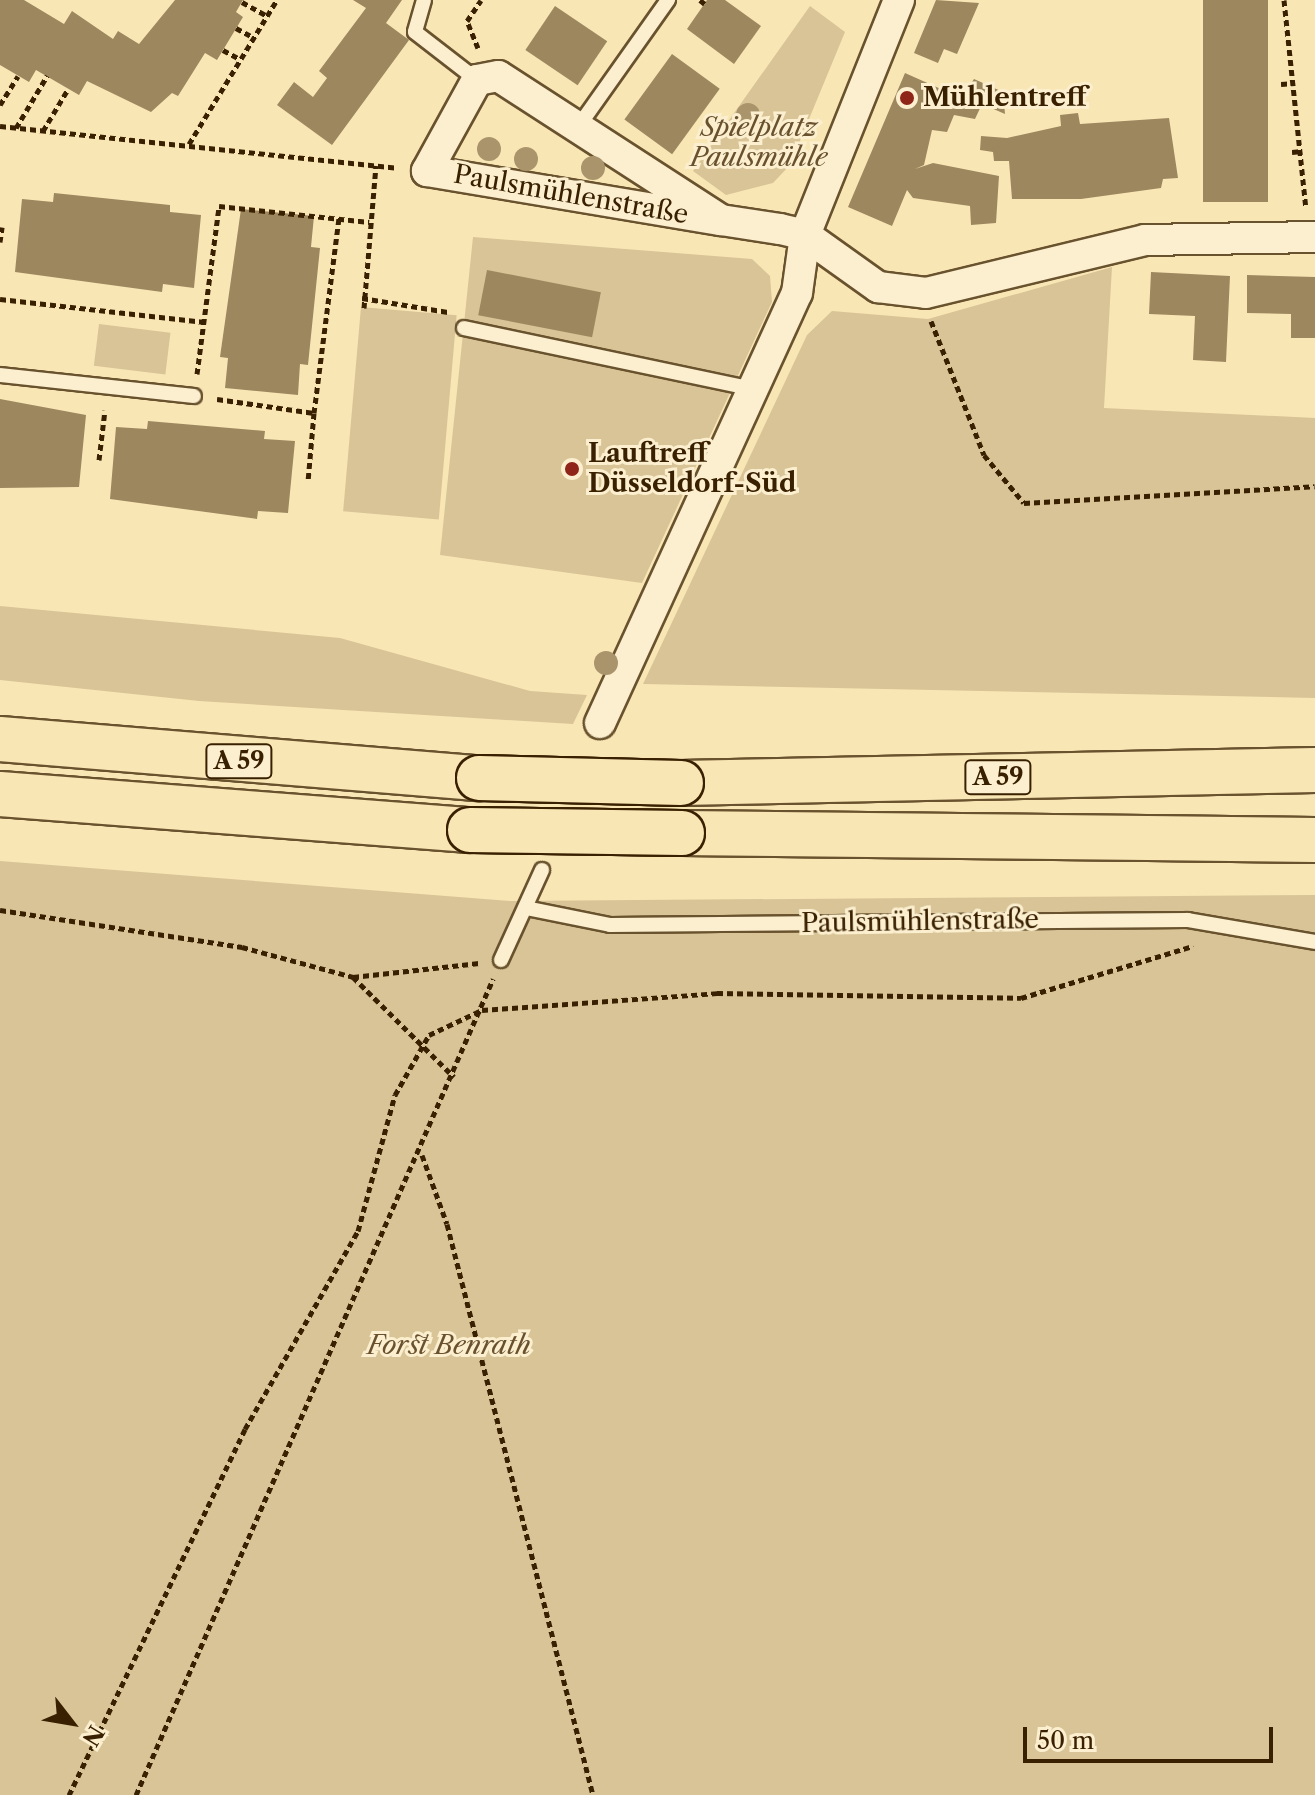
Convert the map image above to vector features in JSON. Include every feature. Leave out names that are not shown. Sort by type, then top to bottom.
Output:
[{"type":"highway","name":"A 59","points":[[0,739],[479,778],[681,783],[1315,770]]},
{"type":"highway","name":"A 59","points":[[0,794],[470,830],[1315,840]]},
{"type":"street","points":[[600,723],[797,293],[805,235],[899,0]]},
{"type":"street","name":"Paulsmühlenstraße","points":[[721,220],[578,127],[483,78],[427,171],[805,235]]},
{"type":"street","points":[[805,235],[878,287],[926,293],[1145,240],[1312,237]]},
{"type":"lane","points":[[424,0],[415,32],[483,78]]},
{"type":"lane","points":[[578,127],[668,0]]},
{"type":"lane","points":[[464,328],[754,389]]},
{"type":"lane","points":[[0,375],[194,396]]},
{"type":"lane","points":[[501,960],[542,870]]},
{"type":"lane","name":"Paulsmühlenstraße","points":[[526,908],[610,925],[1131,918],[1249,928],[1315,942]]},
{"type":"path","points":[[189,144],[277,0]]},
{"type":"path","points":[[481,0],[467,21],[483,78]]},
{"type":"path","points":[[1284,0],[1312,237]]},
{"type":"path","points":[[242,2],[267,16]]},
{"type":"path","points":[[236,28],[253,37]]},
{"type":"path","points":[[223,50],[240,59]]},
{"type":"path","points":[[0,105],[18,76]]},
{"type":"path","points":[[16,128],[47,76]]},
{"type":"path","points":[[1281,84],[1295,83]]},
{"type":"path","points":[[43,131],[68,89]]},
{"type":"path","points":[[0,126],[427,171]]},
{"type":"path","points":[[1292,152],[1302,151]]},
{"type":"path","points":[[364,308],[362,298],[376,166]]},
{"type":"path","points":[[314,413],[194,396],[219,206],[369,222]]},
{"type":"path","points":[[308,481],[339,218]]},
{"type":"path","points":[[0,242],[2,227]]},
{"type":"path","points":[[926,293],[935,336],[984,455],[1024,503],[1315,486]]},
{"type":"path","points":[[362,298],[465,315],[464,328]]},
{"type":"path","points":[[0,299],[205,322]]},
{"type":"path","points":[[99,460],[108,385]]},
{"type":"path","points":[[0,910],[242,947],[353,977],[501,960],[422,1154],[212,1609],[136,1795]]},
{"type":"path","points":[[69,1795],[245,1429],[358,1231],[395,1095],[422,1042],[482,1010],[717,993],[1021,998],[1249,928]]},
{"type":"path","points":[[353,977],[454,1077]]},
{"type":"path","points":[[422,1154],[447,1224],[593,1795]]},
{"type":"green space","name":"Spielplatz Paulsmühle","points":[[810,6],[845,32],[790,165],[773,183],[726,195],[693,171]]},
{"type":"green space","name":"Lauftreff Düsseldorf-Süd","points":[[473,237],[752,259],[770,276],[772,302],[642,583],[440,555]]},
{"type":"green space","points":[[1112,267],[1104,408],[1315,418],[1315,698],[643,684],[807,335],[832,311],[928,319]]},
{"type":"green space","points":[[361,307],[457,315],[439,520],[343,511]]},
{"type":"green space","points":[[99,324],[170,333],[165,374],[94,366]]},
{"type":"green space","points":[[0,606],[340,638],[530,691],[587,695],[573,724],[199,701],[0,680]]},
{"type":"green space","name":"Forst Benrath","points":[[0,861],[511,901],[1315,895],[1315,1795],[0,1795]]},
{"type":"building","points":[[0,0],[24,0],[64,24],[72,11],[113,39],[118,31],[139,44],[175,0],[243,0],[236,12],[243,17],[217,60],[205,53],[178,96],[172,93],[151,112],[87,81],[79,95],[36,70],[29,82],[0,65]]},
{"type":"building","points":[[353,0],[402,0],[386,23],[409,40],[332,145],[277,105],[294,82],[313,97],[327,78],[319,71],[366,8]]},
{"type":"building","points":[[707,0],[725,0],[761,26],[734,64],[687,29]]},
{"type":"building","points":[[936,0],[979,3],[957,54],[944,49],[938,63],[914,53]]},
{"type":"building","points":[[1203,0],[1268,0],[1268,202],[1203,202]]},
{"type":"building","points":[[555,6],[607,41],[578,85],[525,50]]},
{"type":"building","points":[[672,54],[720,89],[672,154],[624,120]]},
{"type":"building","points":[[905,73],[961,98],[974,79],[1003,92],[1005,114],[982,104],[975,119],[954,115],[947,132],[932,130],[924,165],[915,169],[933,163],[999,176],[996,223],[971,225],[970,206],[913,198],[907,190],[892,226],[848,207]]},
{"type":"building","points":[[1078,113],[1080,124],[1169,118],[1178,178],[1163,179],[1161,188],[1081,199],[1012,199],[1009,161],[994,161],[993,152],[980,150],[981,136],[1007,138],[1061,126],[1060,115]]},
{"type":"building","points":[[54,193],[170,205],[170,212],[201,215],[194,288],[163,284],[162,292],[15,272],[22,199],[53,202]]},
{"type":"building","points":[[241,209],[314,216],[311,247],[320,248],[308,365],[300,364],[298,395],[225,388],[228,358],[220,357]]},
{"type":"building","points":[[487,270],[601,292],[592,337],[478,315]]},
{"type":"building","points":[[1151,272],[1230,276],[1226,362],[1193,360],[1195,316],[1149,314]]},
{"type":"building","points":[[1247,275],[1315,277],[1315,338],[1291,338],[1291,314],[1247,313]]},
{"type":"building","points":[[0,399],[86,415],[79,487],[0,488]]},
{"type":"building","points":[[148,421],[265,431],[264,439],[295,441],[288,513],[258,511],[257,519],[110,499],[116,427],[147,429]]},
{"type":"place","name":"Mühlentreff","points":[[907,98]]},
{"type":"place","name":"Lauftreff Düsseldorf-Süd","points":[[572,469]]}]
